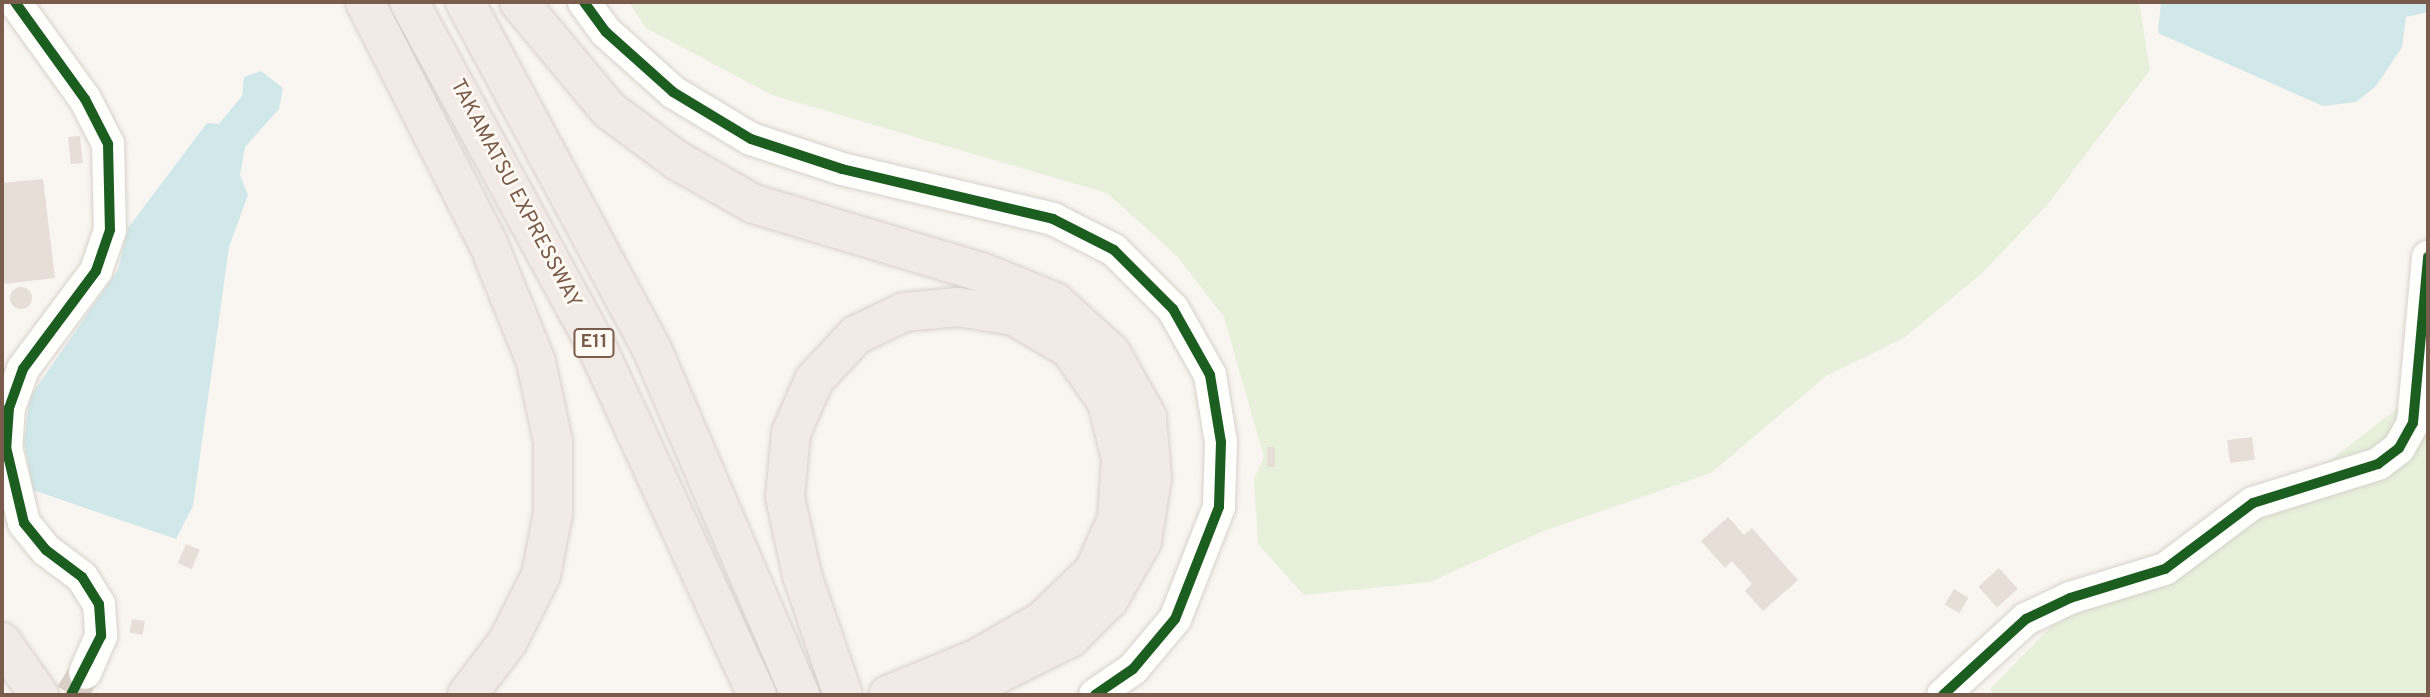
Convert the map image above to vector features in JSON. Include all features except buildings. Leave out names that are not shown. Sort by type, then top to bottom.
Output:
[{"type":"highway","points":[[365,2],[488,243],[536,362],[553,441],[553,513],[541,575],[508,641],[467,695]]},
{"type":"highway","name":"TAKAMATSU EXPRESSWAY","points":[[409,2],[596,345],[757,695]]},
{"type":"highway","name":"E11","points":[[465,2],[651,347],[799,693]]},
{"type":"highway","points":[[519,2],[609,110],[678,161],[754,204],[984,273],[1055,302],[1111,353],[1147,417],[1152,478],[1142,541],[1109,599],[1070,638],[956,695]]},
{"type":"highway","points":[[839,684],[802,575],[785,497],[790,433],[814,380],[856,335],[904,312],[958,307],[1014,316],[1070,349],[1107,402],[1121,458],[1117,519],[1094,571],[1042,621],[978,658],[888,695]]},
{"type":"highway","points":[[2,642],[39,695]]},
{"type":"street","points":[[15,2],[85,99],[108,144],[110,230],[96,271],[23,369],[9,408],[6,447],[24,523],[46,550],[82,577],[99,604],[101,636],[85,673]]},
{"type":"street","points":[[584,2],[606,32],[673,92],[751,139],[842,169],[1053,219],[1114,250],[1173,309],[1210,375],[1221,442],[1219,507],[1175,619],[1133,669],[1095,695]]},
{"type":"street","points":[[1943,695],[2026,619],[2070,598],[2165,569],[2253,503],[2378,464],[2399,447],[2413,423],[2428,257]]},
{"type":"green space","points":[[629,2],[2139,2],[2150,70],[2048,204],[1981,274],[1905,337],[1826,376],[1711,473],[1541,532],[1430,582],[1304,595],[1258,544],[1254,479],[1264,457],[1224,317],[1177,256],[1107,193],[772,95],[646,28]]},
{"type":"green space","points":[[2428,361],[2428,695],[1992,695],[1991,688],[2077,600],[2169,585],[2407,401]]},
{"type":"water","points":[[2161,2],[2428,2],[2428,12],[2406,17],[2402,47],[2376,86],[2356,102],[2323,106],[2158,33]]},
{"type":"water","points":[[261,71],[283,88],[279,109],[245,147],[240,175],[248,195],[229,247],[193,506],[176,539],[33,490],[24,442],[30,397],[118,270],[128,228],[207,123],[219,124],[242,96],[244,77]]},
{"type":"tunnel","points":[[71,695],[85,673]]},
{"type":"cycle path","points":[[15,2],[85,99],[108,144],[110,230],[96,271],[23,369],[9,408],[6,447],[24,523],[46,550],[82,577],[99,604],[101,636],[71,695]]},
{"type":"cycle path","points":[[584,2],[606,32],[673,92],[751,139],[842,169],[1053,219],[1114,250],[1173,309],[1210,375],[1221,442],[1219,507],[1175,619],[1133,669],[1095,695]]},
{"type":"cycle path","points":[[1943,695],[2026,619],[2070,598],[2165,569],[2253,503],[2378,464],[2399,448],[2413,423],[2428,257]]}]
